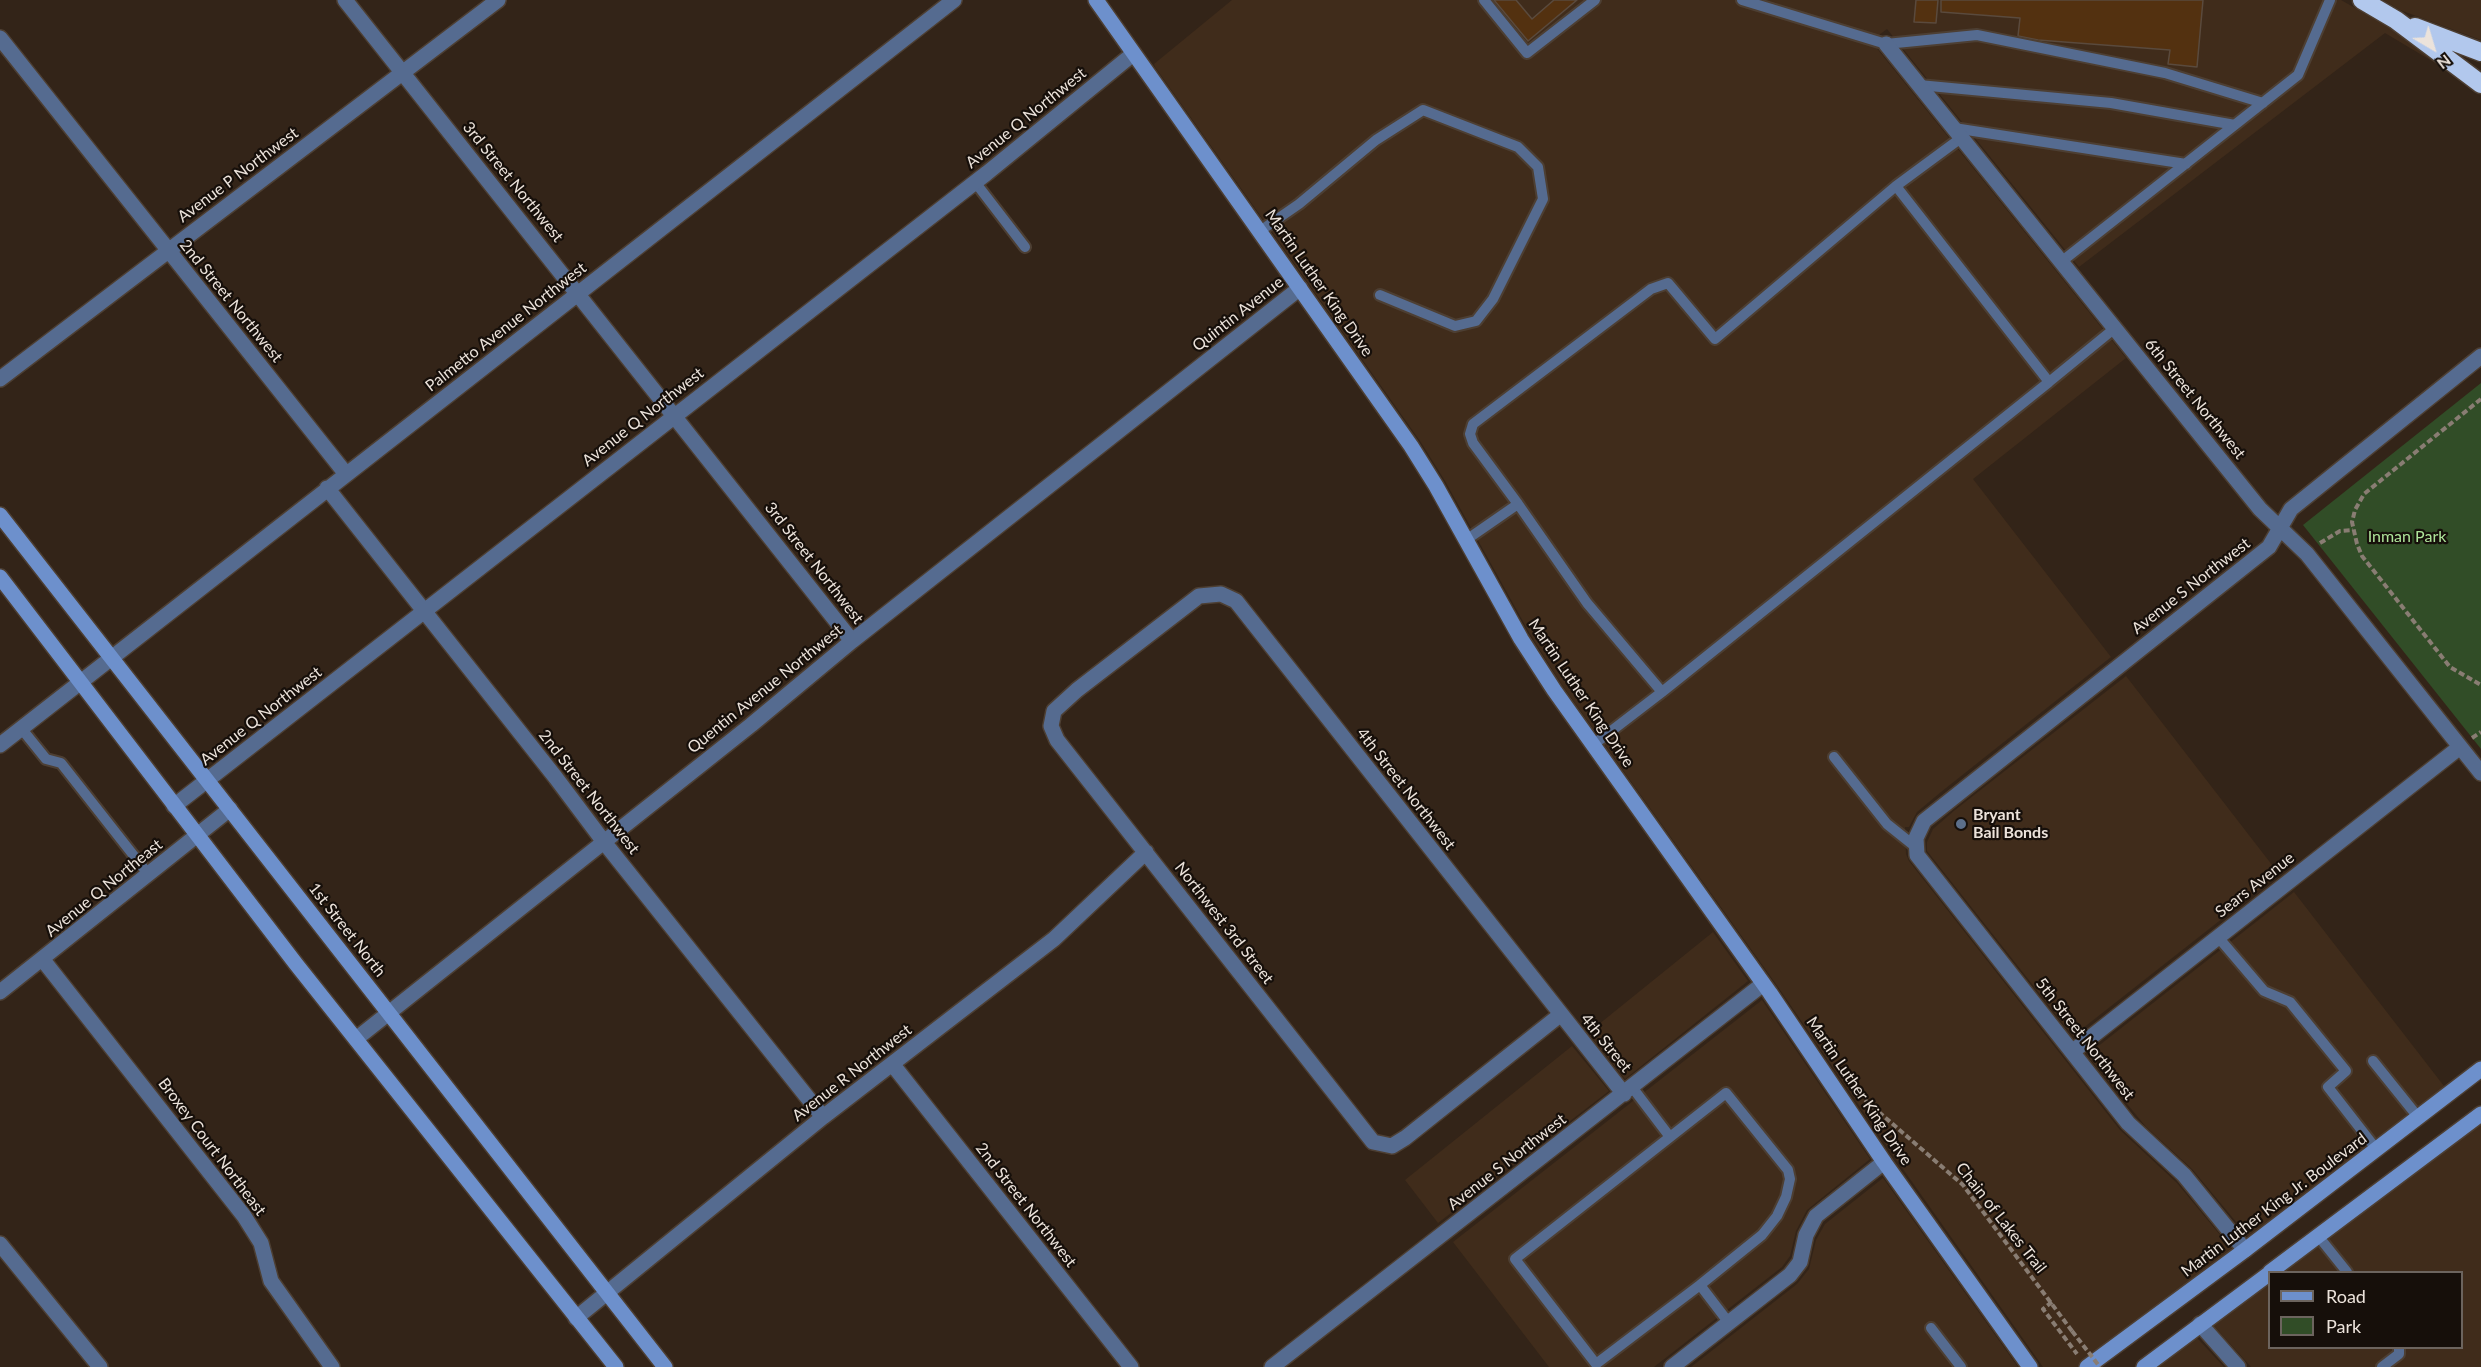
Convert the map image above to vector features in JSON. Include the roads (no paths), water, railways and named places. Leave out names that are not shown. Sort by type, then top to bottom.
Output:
[{"type":"highway","points":[[2364,0],[2396,20],[2481,84]]},
{"type":"highway","points":[[2396,20],[2481,52]]},
{"type":"main road","name":"Martin Luther King Drive","points":[[1096,0],[1411,446],[1521,639],[1554,690],[1763,984],[1884,1162],[2030,1367]]},
{"type":"main road","name":"1st Street North","points":[[0,515],[665,1367]]},
{"type":"main road","points":[[0,577],[197,836],[616,1367]]},
{"type":"main road","name":"Martin Luther King Jr. Boulevard","points":[[2086,1367],[2246,1250],[2481,1069]]},
{"type":"main road","points":[[2273,1271],[2481,1114]]},
{"type":"main road","points":[[2144,1367],[2268,1274]]},
{"type":"street","name":"3rd Street Northwest","points":[[345,0],[675,414],[852,641]]},
{"type":"street","name":"Avenue P Northwest","points":[[0,379],[498,0]]},
{"type":"street","name":"Palmetto Avenue Northwest","points":[[0,745],[954,0]]},
{"type":"street","name":"2nd Street Northwest","points":[[0,38],[346,474]]},
{"type":"street","name":"6th Street Northwest","points":[[1886,44],[2260,509],[2307,554],[2481,773]]},
{"type":"street","name":"Avenue Q Northwest","points":[[174,806],[975,182],[1133,54]]},
{"type":"street","name":"Quintin Avenue","points":[[1197,369],[1300,288]]},
{"type":"street","name":"Avenue S Northwest","points":[[1916,843],[1924,821],[2270,547],[2291,509],[2481,356]]},
{"type":"street","name":"Quentin Avenue Northwest","points":[[356,1039],[751,725],[852,641],[1197,369]]},
{"type":"street","name":"2nd Street Northwest","points":[[327,489],[823,1117]]},
{"type":"street","name":"4th Street Northwest","points":[[1052,719],[1054,711],[1077,690],[1199,596],[1217,594],[1236,601],[1560,1015]]},
{"type":"street","name":"Northwest 3rd Street","points":[[1052,719],[1051,726],[1057,740],[1373,1142],[1392,1146],[1405,1138],[1560,1015]]},
{"type":"street","name":"Sears Avenue","points":[[2072,1052],[2460,747]]},
{"type":"street","name":"Avenue Q Northeast","points":[[0,992],[230,809]]},
{"type":"street","name":"5th Street Northwest","points":[[1916,843],[1917,855],[2128,1123],[2184,1175],[2246,1250]]},
{"type":"street","name":"Avenue R Northwest","points":[[576,1318],[823,1117],[1054,939],[1146,852]]},
{"type":"street","name":"Broxey Court Northeast","points":[[43,960],[244,1216],[261,1243],[272,1281],[332,1367]]},
{"type":"street","name":"Avenue S Northwest","points":[[1272,1367],[1763,984]]},
{"type":"street","name":"4th Street","points":[[1560,1015],[1628,1091]]},
{"type":"street","name":"2nd Street Northwest","points":[[893,1065],[1131,1367]]},
{"type":"street","points":[[1672,1367],[1790,1275],[1800,1262],[1806,1235],[1816,1216],[1884,1162]]},
{"type":"street","points":[[0,1244],[100,1367]]},
{"type":"street","points":[[2200,1324],[2238,1367]]},
{"type":"lane","points":[[1484,0],[1527,52],[1595,0]]},
{"type":"lane","points":[[1742,0],[1886,44],[1977,34],[2165,73],[2263,103]]},
{"type":"lane","points":[[2061,262],[2298,75],[2330,0]]},
{"type":"lane","points":[[1919,86],[2111,103],[2235,125]]},
{"type":"lane","points":[[1260,231],[1299,204],[1376,140],[1423,110],[1518,147],[1538,167],[1543,199],[1493,299],[1476,321],[1455,326],[1380,295]]},
{"type":"lane","points":[[1662,692],[1587,603],[1473,442],[1470,434],[1473,424],[1650,289],[1668,283],[1715,339],[1958,133],[2186,164]]},
{"type":"lane","points":[[975,182],[1025,247]]},
{"type":"lane","points":[[1896,186],[2049,382]]},
{"type":"lane","points":[[1593,745],[2115,328]]},
{"type":"lane","points":[[1466,540],[1518,504]]},
{"type":"lane","points":[[21,728],[46,759],[61,763],[149,875]]},
{"type":"lane","points":[[1834,757],[1887,824],[1916,843]]},
{"type":"lane","points":[[2218,937],[2264,991],[2290,1002],[2346,1071],[2328,1087],[2378,1150]]},
{"type":"lane","points":[[2373,1061],[2418,1117]]},
{"type":"lane","points":[[1628,1091],[1670,1137]]},
{"type":"lane","points":[[1726,1093],[1788,1170],[1790,1179],[1786,1197],[1777,1216],[1762,1235],[1700,1285],[1596,1364],[1515,1259],[1726,1093]]},
{"type":"lane","points":[[2319,1237],[2346,1271]]},
{"type":"lane","points":[[1700,1285],[1729,1323]]},
{"type":"lane","points":[[1931,1328],[1961,1367]]},
{"type":"lane","points":[[2382,1367],[2399,1354],[2399,1349]]},
{"type":"place","name":"Bryant Bail Bonds","points":[[1961,824]]},
{"type":"park label","name":"Inman Park","points":[[2407,537]]}]
